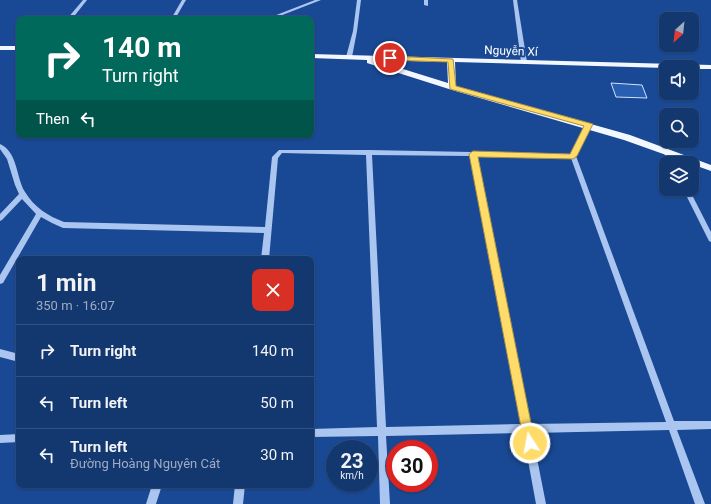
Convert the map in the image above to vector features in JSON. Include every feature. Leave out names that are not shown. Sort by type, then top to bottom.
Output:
[{"type":"main road","points":[[0,48],[16,48]]},
{"type":"main road","name":"Nguyễn Xí","points":[[314,56],[711,67]]},
{"type":"main road","points":[[360,57],[416,77],[589,124],[711,168]]},
{"type":"main road","points":[[451,60],[452,87]]},
{"type":"street","points":[[72,16],[85,0]]},
{"type":"street","points":[[175,16],[184,0]]},
{"type":"street","points":[[298,8],[299,0]]},
{"type":"street","points":[[276,16],[319,0]]},
{"type":"street","points":[[349,57],[355,31],[359,0]]},
{"type":"street","points":[[514,0],[524,62]]},
{"type":"street","points":[[589,124],[573,156],[700,504]]},
{"type":"street","points":[[0,146],[7,151],[11,159],[22,195],[40,213],[63,225],[268,230]]},
{"type":"street","points":[[265,256],[275,158],[279,152],[286,150],[573,156]]},
{"type":"street","points":[[369,152],[385,504]]},
{"type":"street","points":[[666,152],[668,156]]},
{"type":"street","points":[[473,154],[541,504]]},
{"type":"street","points":[[0,218],[22,195]]},
{"type":"street","points":[[690,196],[711,239]]},
{"type":"street","points":[[0,281],[40,213]]},
{"type":"street","points":[[0,353],[16,357]]},
{"type":"street","points":[[314,432],[711,425]]},
{"type":"street","points":[[0,439],[16,438]]},
{"type":"street","points":[[151,504],[155,488]]},
{"type":"street","points":[[238,504],[240,488]]},
{"type":"building","points":[[611,83],[642,85],[647,98],[616,97]]},
{"type":"route","points":[[390,58],[451,60],[452,87],[589,124],[573,156],[473,154],[530,443]]}]
